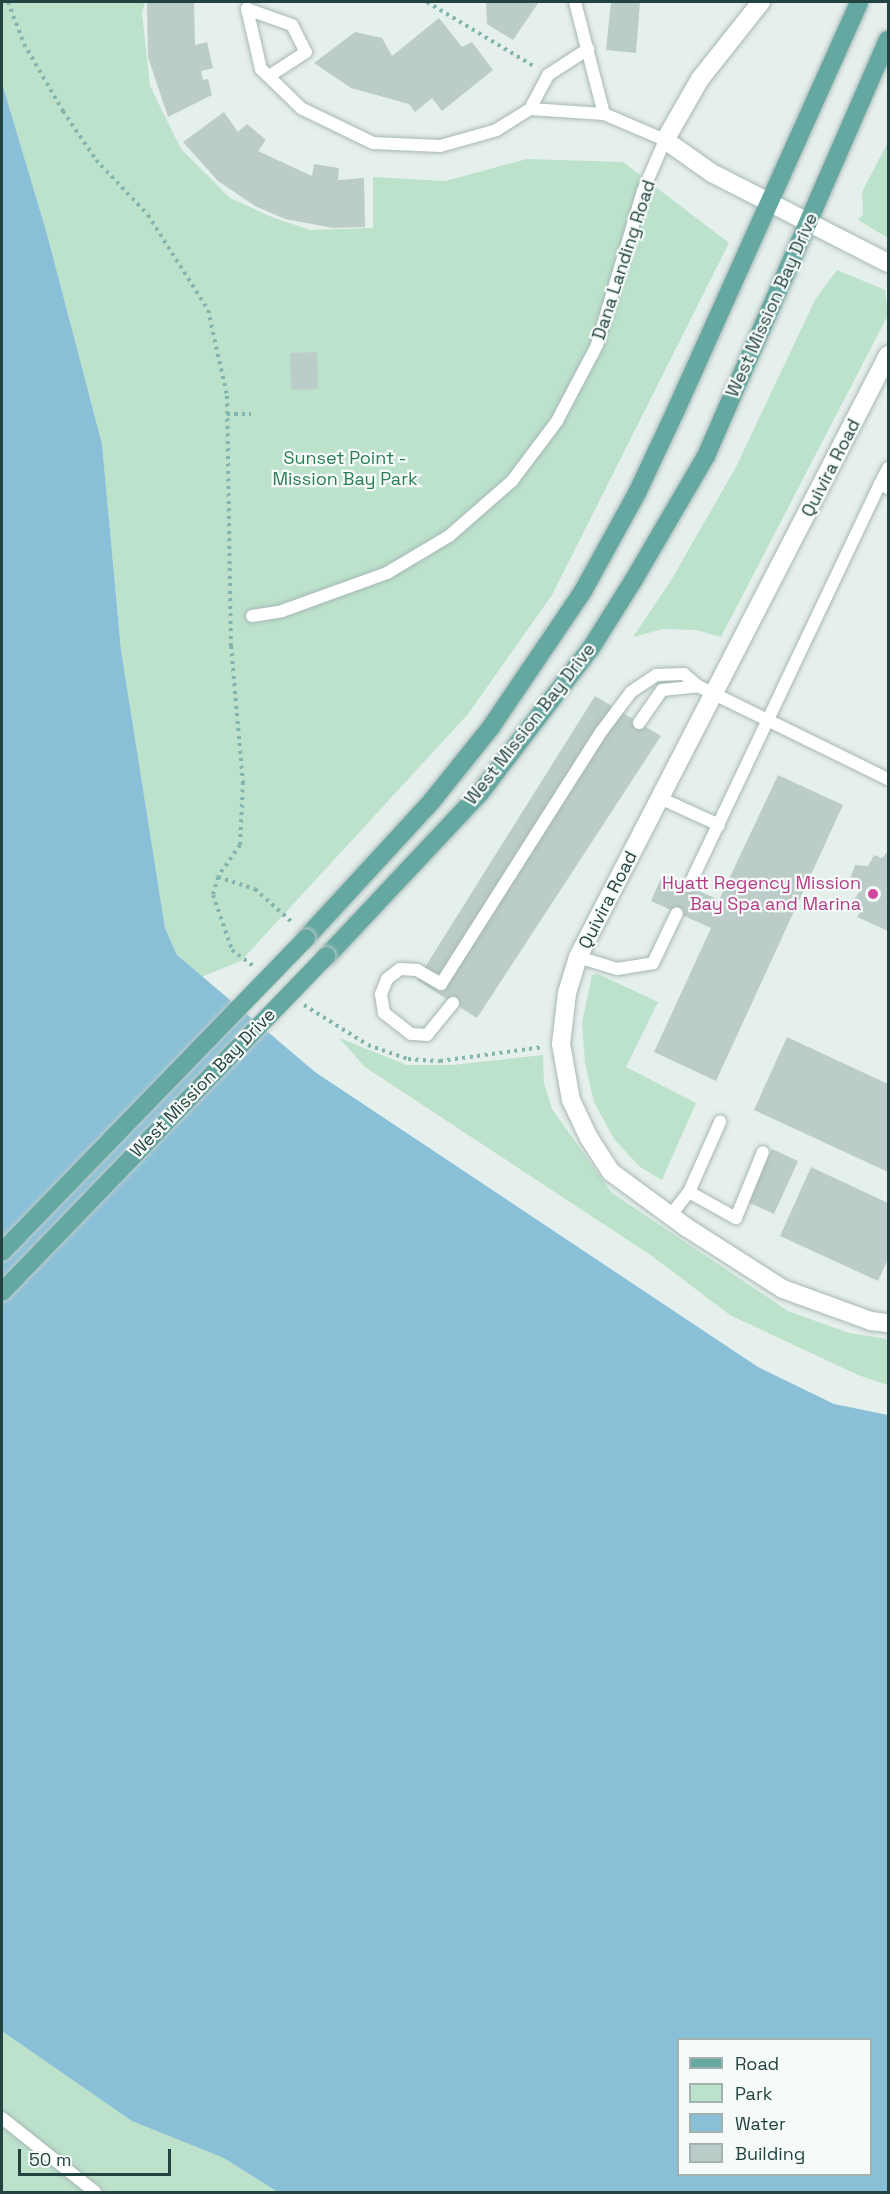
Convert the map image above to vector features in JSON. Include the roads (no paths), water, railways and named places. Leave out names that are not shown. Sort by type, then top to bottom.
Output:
[{"type":"main road","name":"West Mission Bay Drive","points":[[2,1252],[300,931],[385,856],[491,727],[583,591],[647,472],[859,2]]},
{"type":"main road","name":"West Mission Bay Drive","points":[[2,1292],[327,956],[480,793],[591,648],[706,456],[888,40]]},
{"type":"street","name":"Dana Landing Road","points":[[665,141],[700,79],[761,2]]},
{"type":"street","points":[[665,141],[712,173],[888,263]]},
{"type":"street","name":"Quivira Road","points":[[888,356],[706,690],[660,798],[578,957],[567,993],[561,1044],[572,1100],[589,1138],[611,1172],[670,1216],[783,1289],[871,1322],[888,1323]]},
{"type":"lane","points":[[575,2],[603,114]]},
{"type":"lane","points":[[269,76],[306,52],[292,26],[247,9],[261,69],[301,108],[373,143],[440,146],[497,130],[530,109],[548,75],[588,49]]},
{"type":"lane","points":[[530,109],[603,114],[665,141]]},
{"type":"lane","name":"Dana Landing Road","points":[[252,616],[282,611],[387,573],[449,536],[512,481],[557,421],[597,345],[644,191],[665,141]]},
{"type":"lane","points":[[689,886],[884,486],[888,468]]},
{"type":"lane","points":[[453,1003],[427,1035],[411,1034],[384,1013],[381,994],[387,980],[400,969],[417,970],[441,984],[601,732],[631,692],[656,675],[684,674],[706,690],[769,718],[888,779]]},
{"type":"lane","points":[[639,723],[662,690],[706,690]]},
{"type":"lane","points":[[660,798],[719,825]]},
{"type":"lane","points":[[578,957],[617,969],[653,963],[677,913]]},
{"type":"lane","points":[[670,1216],[689,1192],[720,1122]]},
{"type":"lane","points":[[689,1192],[736,1218],[763,1152]]},
{"type":"lane","points":[[2,2118],[95,2193]]},
{"type":"water","points":[[2,83],[47,234],[102,444],[121,650],[165,928],[177,955],[315,1072],[758,1367],[834,1404],[888,1415],[888,2192],[278,2192],[224,2158],[132,2121],[2,2031]]},
{"type":"place","name":"Hyatt Regency Mission Bay Spa and Marina","points":[[873,894]]},
{"type":"park label","name":"Sunset Point - Mission Bay Park","points":[[345,469]]}]
